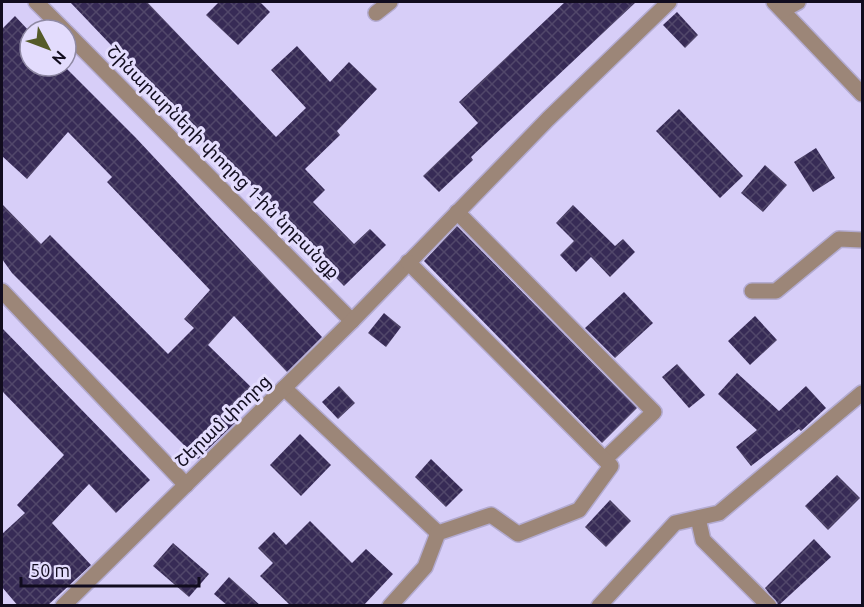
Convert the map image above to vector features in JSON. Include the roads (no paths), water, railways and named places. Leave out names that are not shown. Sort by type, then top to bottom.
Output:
[{"type":"street","name":"Շինարարների փողոց 1-ին նրբանցք","points":[[36,2],[52,18]]},
{"type":"street","points":[[376,14],[390,2]]},
{"type":"street","name":"Շերամ փողոց","points":[[63,606],[352,321],[548,119],[669,2]]},
{"type":"street","points":[[778,6],[798,2]]},
{"type":"street","points":[[778,6],[862,94]]},
{"type":"street","name":"Շինարարների փողոց 1-ին նրբանցք","points":[[78,44],[352,321]]},
{"type":"street","points":[[457,212],[654,412],[604,459]]},
{"type":"street","points":[[752,291],[776,291],[839,239],[862,240]]},
{"type":"street","points":[[408,262],[611,466],[579,510],[518,534],[491,515],[438,533]]},
{"type":"street","points":[[2,291],[186,485]]},
{"type":"street","points":[[284,388],[438,533]]},
{"type":"street","points":[[599,606],[675,524],[719,513],[862,393]]},
{"type":"street","points":[[698,518],[703,540],[769,606]]},
{"type":"street","points":[[390,606],[425,567],[438,533]]}]
